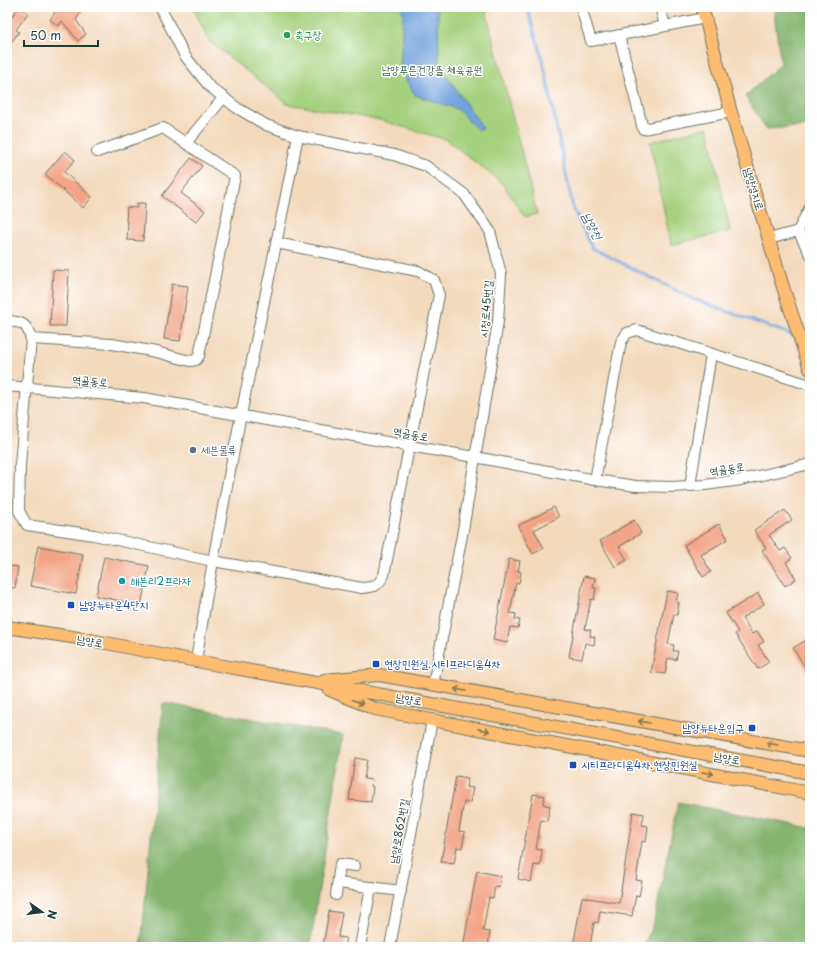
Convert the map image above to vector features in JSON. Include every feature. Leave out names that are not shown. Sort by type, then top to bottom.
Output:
[{"type":"main road","name":"남양성지로","points":[[704,13],[731,112],[782,284],[810,369]]},
{"type":"main road","name":"남양로","points":[[7,627],[91,640],[196,661],[810,773]]},
{"type":"main road","points":[[309,681],[379,675],[810,751]]},
{"type":"main road","points":[[309,681],[375,709],[810,793]]},
{"type":"street","name":"시청로45번길","points":[[160,7],[185,56],[209,86],[237,108],[266,125],[298,136],[394,155],[426,166],[464,194],[490,231],[500,274],[498,322],[462,530],[433,685]]},
{"type":"street","points":[[581,7],[591,41],[665,26],[704,13]]},
{"type":"street","points":[[660,7],[665,26]]},
{"type":"street","points":[[619,35],[643,129],[731,112]]},
{"type":"street","points":[[186,143],[224,97]]},
{"type":"street","points":[[31,338],[112,344],[156,352],[190,361],[196,360],[199,356],[235,176],[163,128],[96,152]]},
{"type":"street","points":[[196,661],[213,561],[241,416],[298,136]]},
{"type":"street","points":[[769,239],[798,231],[810,207]]},
{"type":"street","points":[[798,231],[810,254]]},
{"type":"street","points":[[7,321],[20,322],[29,330],[31,338],[20,465],[19,511],[27,525],[94,535],[213,561],[362,588],[370,588],[380,583],[384,575],[439,295],[434,280],[418,271],[276,243]]},
{"type":"street","points":[[595,480],[621,342],[627,333],[637,330],[810,385]]},
{"type":"street","points":[[690,486],[711,354]]},
{"type":"street","name":"역골동로","points":[[7,386],[144,398],[595,480],[636,486],[654,487],[705,485],[741,480],[810,464]]},
{"type":"street","name":"남양로862번길","points":[[390,947],[432,720]]},
{"type":"street","points":[[336,895],[340,864],[355,866]]},
{"type":"street","points":[[338,883],[400,891]]},
{"type":"street","points":[[360,947],[371,887]]},
{"type":"green space","name":"남양푸른건강뜰 체육공원","points":[[193,7],[485,7],[537,214],[525,217],[502,183],[447,140],[380,120],[288,104],[209,41]]},
{"type":"green space","points":[[773,7],[810,7],[810,126],[766,129],[745,96],[781,64]]},
{"type":"green space","points":[[708,127],[730,231],[671,245],[650,142]]},
{"type":"green space","points":[[163,703],[343,735],[310,947],[141,947]]},
{"type":"green space","points":[[678,802],[810,828],[810,947],[643,947],[654,922]]},
{"type":"water","points":[[401,7],[436,7],[438,11],[439,65],[483,128],[478,130],[457,109],[415,95],[400,70],[403,13]]},
{"type":"building","points":[[19,7],[28,13],[16,30],[19,32],[7,48],[7,23]]},
{"type":"building","points":[[58,7],[84,7],[76,20],[86,34],[78,41],[62,21],[59,26],[50,20]]},
{"type":"building","points":[[65,151],[75,160],[64,172],[92,197],[83,208],[45,174]]},
{"type":"building","points":[[191,158],[202,166],[181,193],[205,211],[196,222],[162,196]]},
{"type":"building","points":[[137,203],[145,203],[143,241],[127,240],[127,207],[137,208]]},
{"type":"building","points":[[53,270],[69,271],[66,326],[50,326]]},
{"type":"building","points":[[172,284],[188,286],[180,341],[164,339]]},
{"type":"building","points":[[554,507],[559,517],[534,530],[544,548],[533,554],[518,526]]},
{"type":"building","points":[[785,510],[792,520],[769,535],[780,551],[785,548],[792,558],[786,562],[796,579],[785,586],[762,550],[766,548],[754,530]]},
{"type":"building","points":[[634,520],[641,533],[619,547],[627,560],[615,567],[600,541]]},
{"type":"building","points":[[719,524],[728,539],[701,555],[711,572],[703,577],[684,545]]},
{"type":"building","points":[[38,546],[83,554],[76,594],[30,586]]},
{"type":"building","name":"해븐리2프라자","points":[[104,557],[149,566],[141,605],[96,596]]},
{"type":"building","points":[[509,559],[520,561],[518,571],[521,572],[519,583],[516,583],[510,613],[516,614],[515,619],[520,620],[518,628],[510,627],[507,643],[493,640]]},
{"type":"building","points":[[7,566],[18,567],[15,588],[7,587]]},
{"type":"building","points":[[584,576],[595,578],[593,588],[596,588],[594,600],[591,599],[585,629],[591,630],[590,636],[595,637],[594,645],[585,643],[582,659],[569,657]]},
{"type":"building","points":[[667,591],[678,593],[676,602],[679,603],[677,615],[674,614],[668,644],[674,645],[673,651],[678,651],[676,660],[668,658],[665,674],[651,672]]},
{"type":"building","points":[[758,593],[764,604],[742,618],[752,634],[757,631],[764,642],[758,645],[769,662],[758,669],[735,634],[738,632],[726,613]]},
{"type":"building","points":[[810,638],[810,675],[793,648]]},
{"type":"building","points":[[355,758],[367,760],[364,779],[372,780],[371,786],[373,787],[371,802],[349,800]]},
{"type":"building","points":[[456,776],[468,778],[466,787],[473,788],[470,803],[464,802],[459,831],[465,832],[462,848],[457,847],[454,864],[441,862]]},
{"type":"building","points":[[533,794],[545,796],[543,804],[550,806],[547,821],[541,820],[536,849],[542,850],[540,866],[534,865],[531,882],[518,879]]},
{"type":"building","points":[[633,812],[644,814],[642,825],[648,826],[646,842],[642,841],[636,880],[642,881],[639,896],[636,895],[632,916],[600,911],[598,923],[594,922],[590,947],[573,947],[582,897],[619,903]]},
{"type":"building","points":[[477,871],[501,876],[499,887],[495,886],[493,898],[489,897],[483,931],[490,932],[488,947],[463,947]]},
{"type":"building","points":[[329,911],[342,913],[338,937],[346,938],[344,947],[323,947]]},
{"type":"waterway","name":"남양천","points":[[527,7],[543,61],[573,208],[592,248],[693,299],[795,336]]},
{"type":"place","name":"축구장","points":[[287,35]]},
{"type":"place","name":"세븐물류","points":[[193,450]]},
{"type":"place","name":"해븐리2프라자","points":[[122,581]]},
{"type":"place","name":"남양뉴타운4단지","points":[[71,605]]},
{"type":"place","name":"현장민원실.시티프라디움4차","points":[[376,664]]},
{"type":"place","name":"남양뉴타운입구","points":[[752,728]]},
{"type":"place","name":"시티프라디움4차.현장민원실","points":[[573,765]]}]
